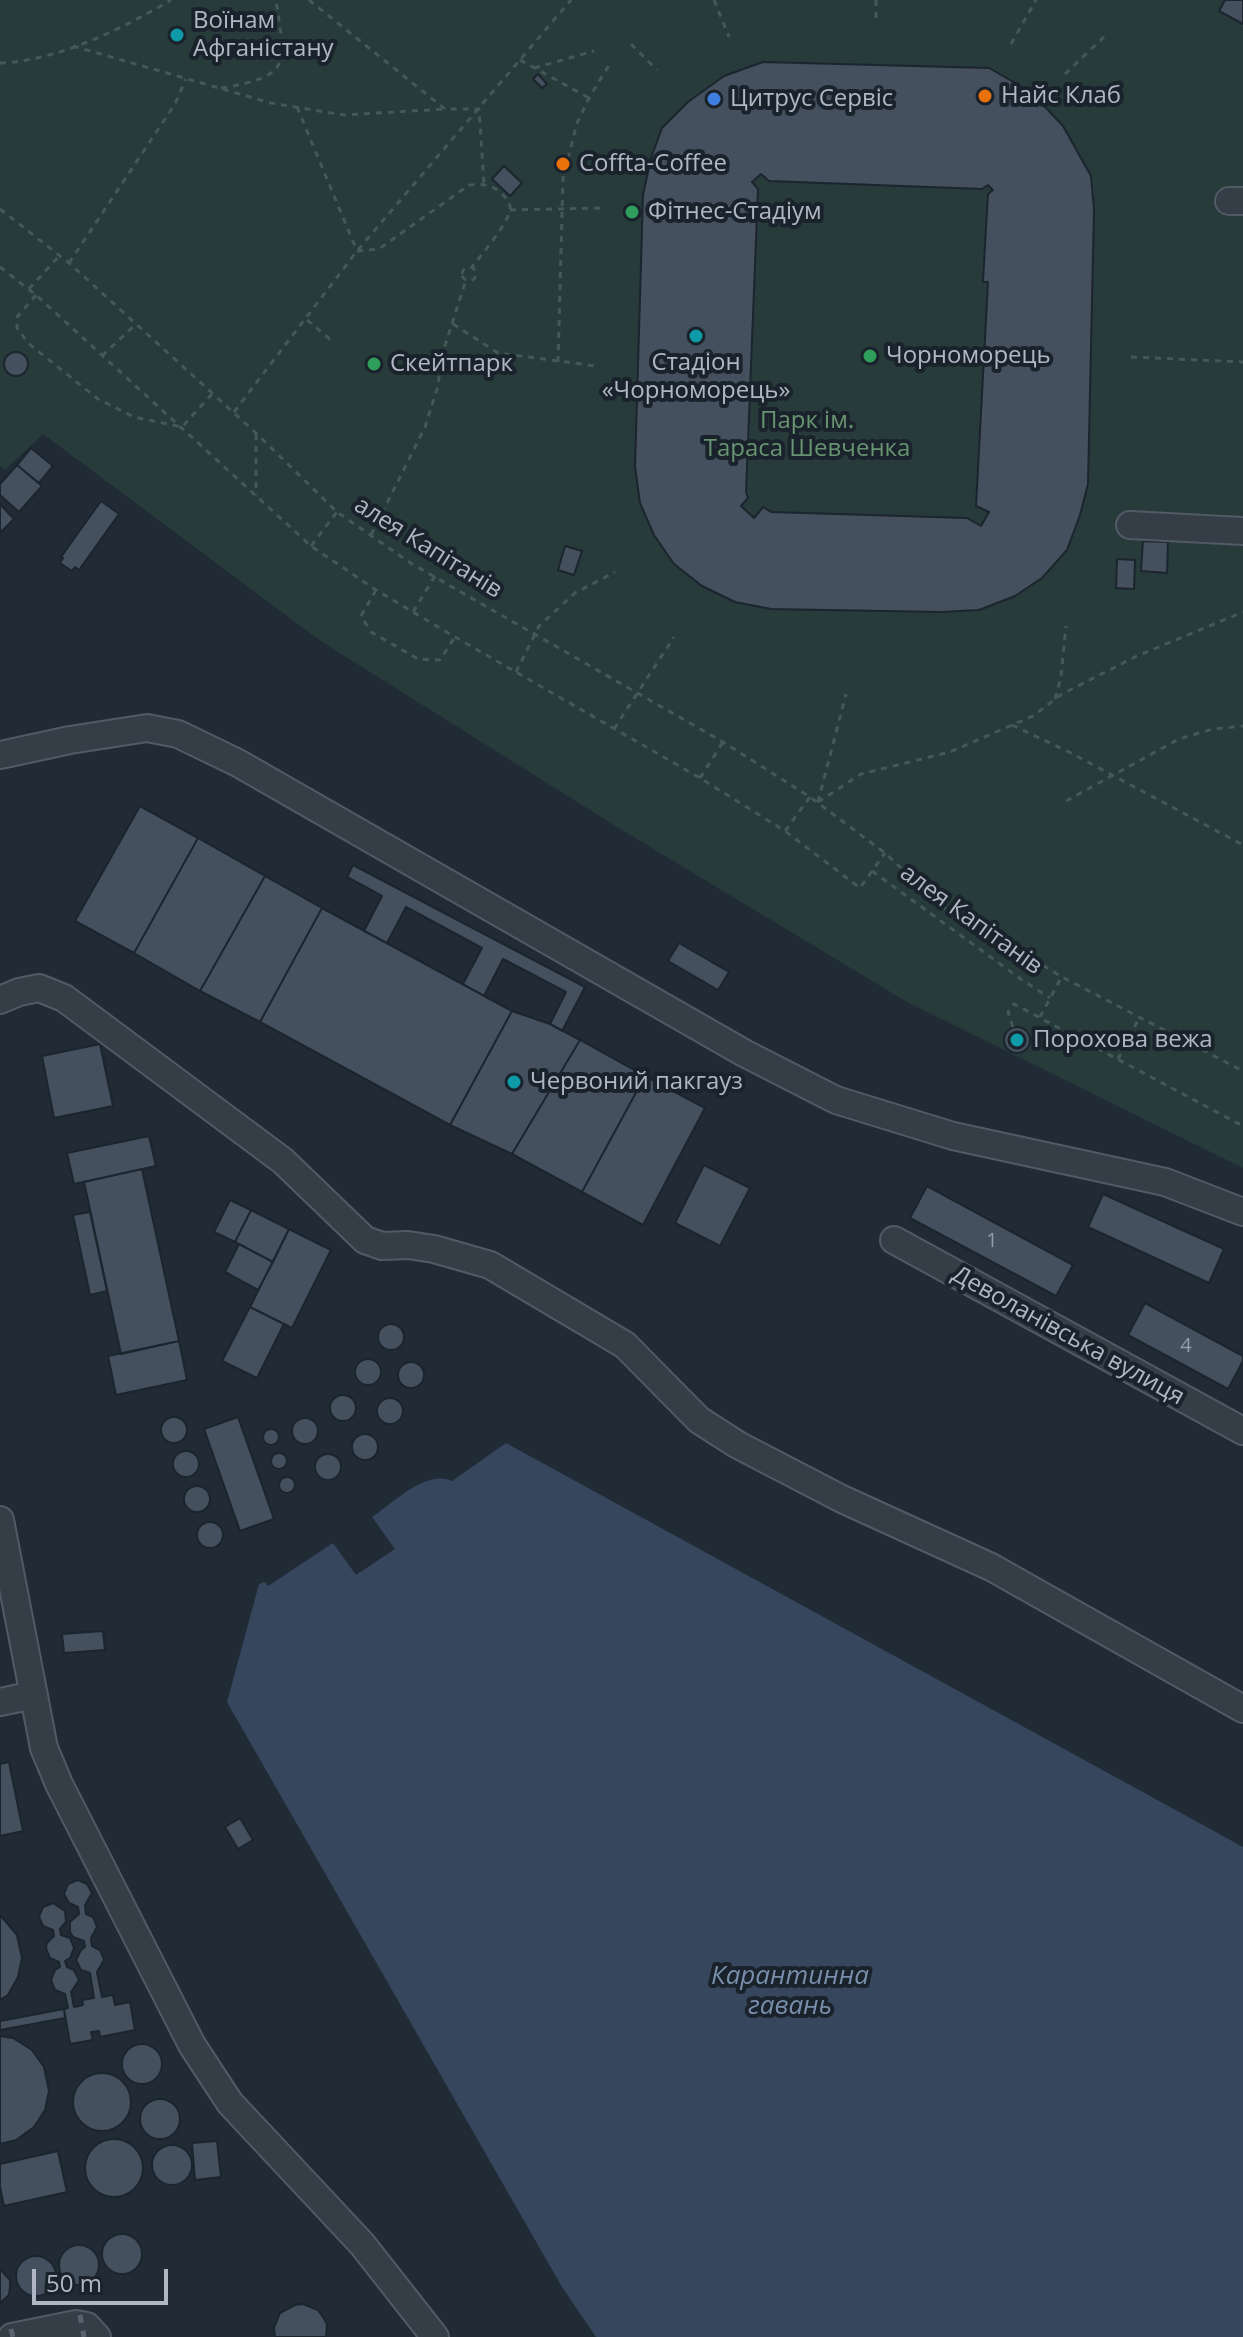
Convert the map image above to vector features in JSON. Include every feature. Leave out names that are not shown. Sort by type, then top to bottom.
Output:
[{"type":"street","points":[[1130,525],[1243,531]]},
{"type":"street","points":[[0,755],[147,728],[178,734],[238,763],[744,1053],[836,1100],[953,1136],[1165,1182],[1243,1212]]},
{"type":"street","points":[[0,1000],[29,989],[39,988],[55,993],[283,1161],[355,1231],[373,1244],[434,1249],[490,1265],[625,1345],[699,1420],[738,1445],[842,1499],[991,1567],[1243,1709]]},
{"type":"street","name":"Деволанівська вулиця","points":[[894,1240],[1243,1431]]},
{"type":"street","points":[[0,1520],[44,1748],[59,1784],[192,2045],[230,2103],[362,2244],[435,2337]]},
{"type":"street","points":[[0,1702],[34,1695]]},
{"type":"street","points":[[12,2337],[76,2324],[87,2326],[97,2337]]},
{"type":"path","points":[[0,63],[47,56],[132,22],[171,0]]},
{"type":"path","points":[[218,88],[268,76],[277,68],[283,58],[276,0]]},
{"type":"path","points":[[309,0],[445,109]]},
{"type":"path","points":[[233,413],[357,251],[571,0]]},
{"type":"path","points":[[714,0],[729,37]]},
{"type":"path","points":[[876,0],[876,24]]},
{"type":"path","points":[[1011,44],[1036,0]]},
{"type":"path","points":[[1065,74],[1107,34]]},
{"type":"path","points":[[631,44],[657,70]]},
{"type":"path","points":[[73,46],[218,88],[344,115],[479,109]]},
{"type":"path","points":[[534,68],[594,51]]},
{"type":"path","points":[[520,60],[589,98]]},
{"type":"path","points":[[558,362],[563,178],[568,154],[589,98],[609,65]]},
{"type":"path","points":[[69,263],[175,104],[186,79]]},
{"type":"path","points":[[297,107],[357,251]]},
{"type":"path","points":[[479,109],[484,184]]},
{"type":"path","points":[[357,251],[379,249],[469,185],[484,184],[503,194],[510,203],[510,210],[503,225],[472,267],[462,271],[466,280]]},
{"type":"path","points":[[510,210],[601,208]]},
{"type":"path","name":"алея Капітанів","points":[[0,209],[69,263],[256,433],[337,512],[412,564],[723,742],[818,802],[885,853],[965,927],[1007,943],[1062,977],[1243,1071]]},
{"type":"path","points":[[29,289],[60,255]]},
{"type":"path","name":"алея Капітанів","points":[[0,267],[36,295],[311,546],[376,590],[700,778],[785,831],[860,888],[872,871],[1050,998]]},
{"type":"path","points":[[466,280],[475,277],[472,267]]},
{"type":"path","points":[[371,535],[425,427],[438,386],[441,358],[466,280]]},
{"type":"path","points":[[36,295],[17,317],[17,328],[28,343],[98,399],[134,417],[182,427],[212,394]]},
{"type":"path","points":[[305,319],[332,341]]},
{"type":"path","points":[[452,323],[498,353],[596,366]]},
{"type":"path","points":[[102,356],[136,324]]},
{"type":"path","points":[[1131,357],[1243,362]]},
{"type":"path","points":[[256,433],[256,495]]},
{"type":"path","points":[[311,546],[337,512]]},
{"type":"path","points":[[516,672],[539,626],[575,593],[615,572]]},
{"type":"path","points":[[413,612],[435,576]]},
{"type":"path","points":[[376,590],[361,616],[371,632],[418,659],[440,660],[455,637]]},
{"type":"path","points":[[818,802],[861,774],[950,752],[1033,716],[1055,699],[1137,656],[1243,612]]},
{"type":"path","points":[[1055,699],[1061,677],[1066,626]]},
{"type":"path","points":[[614,729],[674,637]]},
{"type":"path","points":[[818,802],[846,694]]},
{"type":"path","points":[[1012,725],[1243,845]]},
{"type":"path","points":[[1066,801],[1179,739],[1213,729],[1243,726]]},
{"type":"path","points":[[700,778],[723,742]]},
{"type":"path","points":[[785,831],[810,797]]},
{"type":"path","points":[[872,871],[885,853]]},
{"type":"path","points":[[1040,1017],[1062,977]]},
{"type":"path","points":[[1013,1027],[1008,1012],[1014,1004],[1243,1126]]},
{"type":"path","points":[[1118,1059],[1139,1018]]},
{"type":"green space","name":"Парк ім. Тараса Шевченка","points":[[0,0],[1243,0],[1243,1168],[907,1002],[622,830],[322,642],[43,434],[5,470],[0,466]]},
{"type":"water","name":"Карантинна гавань","points":[[506,1443],[1243,1847],[1243,2337],[596,2337],[562,2287],[227,1702],[259,1584],[265,1582],[268,1586],[333,1543],[356,1575],[395,1549],[372,1517],[421,1483],[442,1479],[452,1481]]},
{"type":"building","points":[[1225,0],[1243,0],[1243,24],[1219,11]]},
{"type":"building","name":"Стадіон «Чорноморець»","points":[[763,62],[989,68],[1031,92],[1063,126],[1091,176],[1094,210],[1088,484],[1067,550],[1042,578],[1015,596],[979,610],[771,609],[735,602],[702,586],[674,564],[654,535],[640,503],[635,467],[643,195],[662,128],[688,102],[724,76]],"holes":[[[761,174],[769,181],[982,189],[988,185],[993,190],[988,194],[983,282],[988,282],[976,506],[989,512],[981,526],[967,518],[771,512],[763,507],[754,518],[741,506],[748,498],[758,189],[752,182]]]},
{"type":"building","points":[[538,74],[547,84],[542,88],[533,79]]},
{"type":"building","points":[[504,166],[522,183],[510,196],[492,179]]},
{"type":"building","points":[[16,352],[24,356],[28,364],[24,372],[16,376],[8,372],[4,364],[8,356]]},
{"type":"building","points":[[31,448],[53,466],[39,483],[17,465]]},
{"type":"building","points":[[17,465],[42,486],[19,512],[0,495],[0,484]]},
{"type":"building","points":[[101,501],[119,514],[79,570],[75,567],[72,571],[60,563],[61,557]]},
{"type":"building","points":[[0,504],[14,519],[0,533]]},
{"type":"building","points":[[1143,541],[1168,542],[1167,573],[1141,571]]},
{"type":"building","points":[[565,546],[582,551],[574,575],[558,570]]},
{"type":"building","points":[[1117,559],[1135,560],[1134,589],[1116,588]]},
{"type":"building","points":[[140,806],[198,838],[134,953],[75,921]]},
{"type":"building","points":[[198,838],[265,876],[200,991],[134,953]]},
{"type":"building","points":[[353,865],[585,987],[562,1031],[550,1024],[566,992],[503,959],[484,996],[463,984],[482,948],[406,907],[387,943],[364,931],[382,896],[347,877]]},
{"type":"building","points":[[265,876],[322,908],[260,1022],[200,991]]},
{"type":"building","points":[[322,908],[512,1011],[450,1125],[260,1022]]},
{"type":"building","points":[[679,943],[729,972],[718,990],[668,961]]},
{"type":"building","name":"Червоний пакгауз","points":[[512,1011],[550,1024],[580,1040],[512,1154],[450,1125]]},
{"type":"building","name":"Порохова вежа","points":[[1017,1027],[1026,1031],[1030,1040],[1026,1049],[1017,1053],[1008,1049],[1004,1040],[1008,1031]]},
{"type":"building","points":[[580,1040],[645,1076],[582,1192],[512,1154]]},
{"type":"building","points":[[100,1044],[113,1106],[54,1118],[42,1056]]},
{"type":"building","name":"Червоний пакгауз","points":[[645,1076],[705,1108],[643,1225],[582,1192]]},
{"type":"building","points":[[149,1136],[156,1166],[74,1184],[67,1153]]},
{"type":"building","points":[[704,1165],[750,1188],[720,1246],[675,1223]]},
{"type":"building","points":[[142,1169],[179,1341],[121,1354],[84,1182]]},
{"type":"building","points":[[927,1186],[1073,1265],[1056,1296],[910,1218]]},
{"type":"building","points":[[1103,1194],[1224,1249],[1209,1283],[1088,1227]]},
{"type":"building","points":[[230,1200],[251,1210],[235,1242],[214,1232]]},
{"type":"building","points":[[251,1210],[289,1229],[273,1262],[235,1242]]},
{"type":"building","points":[[90,1212],[107,1291],[90,1295],[73,1215]]},
{"type":"building","points":[[289,1229],[331,1250],[292,1328],[250,1307]]},
{"type":"building","points":[[239,1244],[273,1262],[258,1290],[225,1272]]},
{"type":"building","points":[[1145,1303],[1243,1356],[1228,1389],[1128,1335]]},
{"type":"building","points":[[250,1307],[284,1324],[257,1378],[222,1361]]},
{"type":"building","points":[[391,1324],[400,1328],[404,1337],[400,1346],[391,1350],[382,1346],[378,1337],[382,1328]]},
{"type":"building","points":[[179,1341],[187,1380],[116,1395],[108,1356]]},
{"type":"building","points":[[368,1359],[377,1363],[381,1372],[377,1381],[368,1385],[359,1381],[355,1372],[359,1363]]},
{"type":"building","points":[[411,1362],[420,1366],[424,1375],[420,1384],[411,1388],[402,1384],[398,1375],[402,1366]]},
{"type":"building","points":[[343,1395],[352,1399],[356,1408],[352,1417],[343,1421],[334,1417],[330,1408],[334,1399]]},
{"type":"building","points":[[390,1398],[399,1402],[403,1411],[399,1420],[390,1424],[381,1420],[377,1411],[381,1402]]},
{"type":"building","points":[[174,1417],[183,1421],[187,1430],[183,1439],[174,1443],[165,1439],[161,1430],[165,1421]]},
{"type":"building","points":[[238,1417],[274,1519],[240,1531],[204,1429]]},
{"type":"building","points":[[305,1418],[314,1422],[318,1431],[314,1440],[305,1444],[296,1440],[292,1431],[296,1422]]},
{"type":"building","points":[[268,1429],[274,1429],[279,1437],[277,1443],[268,1445],[263,1440],[263,1434]]},
{"type":"building","points":[[365,1434],[374,1438],[378,1447],[374,1456],[365,1460],[356,1456],[352,1447],[356,1438]]},
{"type":"building","points":[[186,1451],[195,1455],[199,1464],[195,1473],[186,1477],[177,1473],[173,1464],[177,1455]]},
{"type":"building","points":[[276,1453],[282,1453],[287,1461],[285,1467],[276,1469],[271,1464],[271,1458]]},
{"type":"building","points":[[328,1454],[337,1458],[341,1467],[337,1476],[328,1480],[319,1476],[315,1467],[319,1458]]},
{"type":"building","points":[[284,1477],[290,1477],[295,1485],[293,1491],[284,1493],[279,1488],[279,1482]]},
{"type":"building","points":[[197,1486],[206,1490],[210,1499],[206,1508],[197,1512],[188,1508],[184,1499],[188,1490]]},
{"type":"building","points":[[210,1522],[219,1526],[223,1535],[219,1544],[210,1548],[201,1544],[197,1535],[201,1526]]},
{"type":"building","points":[[103,1631],[105,1650],[64,1653],[62,1634]]},
{"type":"building","points":[[9,1762],[23,1831],[0,1836],[0,1764]]},
{"type":"building","points":[[240,1818],[253,1840],[238,1849],[225,1827]]},
{"type":"building","points":[[78,1880],[87,1884],[92,1893],[85,1905],[86,1914],[93,1917],[97,1927],[91,1938],[92,1946],[100,1950],[104,1960],[97,1972],[102,1997],[113,1995],[115,2005],[130,2002],[135,2030],[100,2037],[99,2031],[91,2032],[93,2040],[70,2044],[64,2009],[68,2008],[65,1994],[55,1990],[51,1980],[55,1970],[60,1967],[59,1962],[50,1958],[46,1948],[54,1936],[53,1930],[43,1926],[39,1917],[43,1907],[53,1903],[65,1911],[66,1922],[60,1929],[61,1935],[70,1938],[74,1948],[70,1958],[65,1961],[79,1980],[71,1992],[74,2007],[83,2005],[82,2000],[94,1998],[90,1973],[81,1970],[76,1960],[85,1947],[84,1941],[73,1937],[70,1932],[70,1922],[79,1914],[78,1907],[69,1903],[64,1894],[68,1884]]},
{"type":"building","points":[[0,1915],[17,1935],[22,1958],[18,1977],[8,1995],[0,2000]]},
{"type":"building","points":[[64,2009],[65,2018],[0,2030],[0,2021]]},
{"type":"building","points":[[0,2036],[13,2038],[32,2050],[44,2067],[49,2091],[45,2110],[34,2127],[16,2140],[0,2144]]},
{"type":"building","points":[[142,2044],[156,2050],[162,2064],[156,2078],[142,2084],[128,2078],[122,2064],[128,2050]]},
{"type":"building","points":[[102,2073],[113,2075],[122,2082],[129,2091],[129,2113],[122,2122],[113,2129],[102,2131],[91,2129],[82,2122],[75,2113],[73,2102],[75,2091],[82,2082],[91,2075]]},
{"type":"building","points":[[160,2099],[174,2105],[180,2119],[174,2133],[160,2139],[146,2133],[140,2119],[146,2105]]},
{"type":"building","points":[[114,2139],[134,2148],[143,2168],[134,2188],[114,2197],[94,2188],[85,2168],[94,2148]]},
{"type":"building","points":[[217,2141],[221,2177],[195,2180],[192,2143]]},
{"type":"building","points":[[172,2145],[186,2151],[192,2165],[186,2179],[172,2185],[158,2179],[152,2165],[158,2151]]},
{"type":"building","points":[[58,2151],[67,2192],[4,2206],[0,2164]]},
{"type":"building","points":[[122,2234],[136,2240],[142,2254],[136,2268],[122,2274],[108,2268],[102,2254],[108,2240]]},
{"type":"building","points":[[79,2245],[93,2251],[99,2265],[93,2279],[79,2285],[65,2279],[59,2265],[65,2251]]},
{"type":"building","points":[[36,2256],[50,2262],[56,2276],[50,2290],[36,2296],[22,2290],[16,2276],[22,2262]]},
{"type":"building","points":[[0,2269],[10,2280],[10,2287],[9,2295],[0,2303]]},
{"type":"building","points":[[303,2304],[318,2310],[323,2317],[327,2324],[326,2337],[275,2337],[274,2328],[280,2313]]},
{"type":"railway","points":[[80,2315],[84,2337]]},
{"type":"railway","points":[[11,2329],[13,2337]]},
{"type":"place","name":"Воїнам Афганістану","points":[[177,35]]},
{"type":"place","name":"Найс Клаб","points":[[985,96]]},
{"type":"place","name":"Цитрус Сервіс","points":[[714,99]]},
{"type":"place","name":"Coffta-Coffee","points":[[563,164]]},
{"type":"place","name":"Фітнес-Стадіум","points":[[632,212]]},
{"type":"place","name":"Стадіон «Чорноморець»","points":[[696,336]]},
{"type":"place","name":"Чорноморець","points":[[870,356]]},
{"type":"place","name":"Скейтпарк","points":[[374,364]]},
{"type":"place","name":"Порохова вежа","points":[[1017,1040]]},
{"type":"place","name":"Червоний пакгауз","points":[[514,1082]]}]
